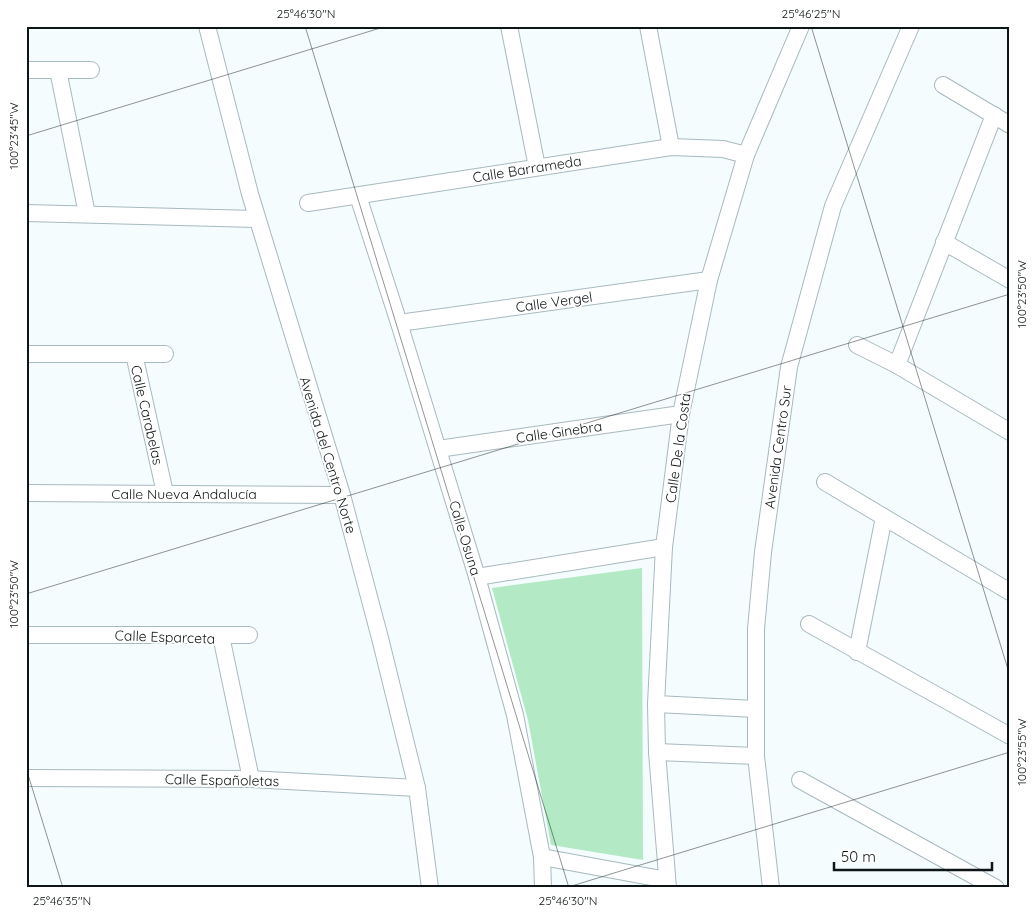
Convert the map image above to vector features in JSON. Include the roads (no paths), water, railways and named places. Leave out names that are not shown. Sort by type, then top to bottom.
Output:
[{"type":"street","name":"Avenida del Centro Norte","points":[[207,26],[258,219],[342,495],[380,638],[417,788],[430,888]]},
{"type":"street","points":[[509,26],[537,167]]},
{"type":"street","points":[[649,26],[671,147]]},
{"type":"street","name":"Calle De la Costa","points":[[667,884],[656,704],[664,547],[681,414],[709,280],[746,155],[801,26]]},
{"type":"street","name":"Avenida Centro Sur","points":[[771,888],[756,756],[756,629],[763,552],[789,367],[833,206],[911,26]]},
{"type":"street","points":[[26,70],[91,70]]},
{"type":"street","points":[[58,70],[87,214]]},
{"type":"street","points":[[943,85],[1010,124]]},
{"type":"street","points":[[897,364],[994,114]]},
{"type":"street","name":"Calle Barrameda","points":[[308,203],[671,147],[723,149],[746,155]]},
{"type":"street","name":"Calle Osuna","points":[[358,196],[477,577],[515,715],[542,857],[543,888]]},
{"type":"street","points":[[26,213],[258,219]]},
{"type":"street","points":[[944,242],[1010,280]]},
{"type":"street","name":"Calle Vergel","points":[[399,323],[709,280]]},
{"type":"street","points":[[858,345],[897,364],[1010,432]]},
{"type":"street","name":"Calle Carabelas","points":[[26,354],[134,354],[165,493]]},
{"type":"street","points":[[134,354],[165,354]]},
{"type":"street","name":"Calle Ginebra","points":[[438,449],[681,414]]},
{"type":"street","points":[[825,482],[1010,592]]},
{"type":"street","name":"Calle Nueva Andalucía","points":[[26,493],[342,495]]},
{"type":"street","points":[[857,652],[884,517]]},
{"type":"street","points":[[477,577],[664,547]]},
{"type":"street","points":[[809,624],[1010,736]]},
{"type":"street","name":"Calle Esparceta","points":[[26,635],[221,636],[251,779]]},
{"type":"street","points":[[221,636],[249,635]]},
{"type":"street","points":[[656,704],[756,709]]},
{"type":"street","points":[[658,752],[756,756]]},
{"type":"street","name":"Calle Españoletas","points":[[26,778],[251,779],[417,788]]},
{"type":"street","points":[[800,780],[996,888]]},
{"type":"street","points":[[542,857],[667,884]]}]
